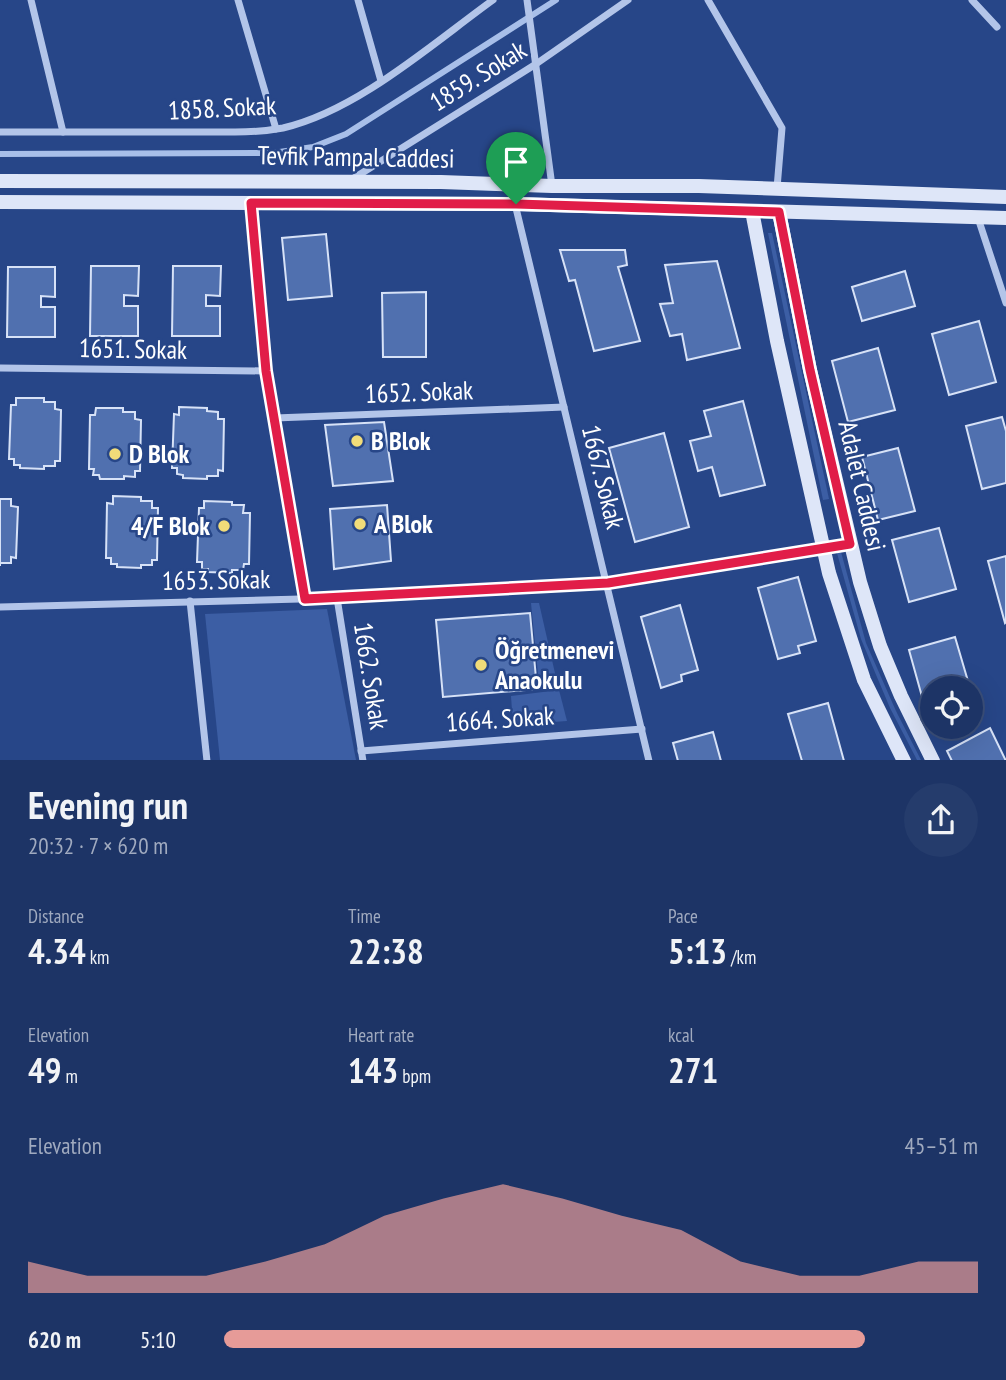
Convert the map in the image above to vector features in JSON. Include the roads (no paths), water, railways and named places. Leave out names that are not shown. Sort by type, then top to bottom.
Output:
[{"type":"street","points":[[31,0],[63,132]]},
{"type":"street","points":[[238,0],[276,129]]},
{"type":"street","points":[[358,0],[381,81]]},
{"type":"street","name":"1858. Sokak","points":[[0,132],[235,132],[276,129],[335,108],[381,81],[493,0]]},
{"type":"street","name":"1859. Sokak","points":[[348,183],[536,64],[628,0]]},
{"type":"street","points":[[708,0],[782,128],[777,188]]},
{"type":"street","points":[[972,0],[997,27]]},
{"type":"street","points":[[528,3],[552,186]]},
{"type":"street","name":"Tevfik Pampal Caddesi","points":[[0,181],[228,180],[699,186],[1006,197]]},
{"type":"street","name":"Tevfik Pampal Caddesi","points":[[0,202],[516,204],[1006,218]]},
{"type":"street","points":[[251,203],[266,371],[305,599]]},
{"type":"street","name":"1667. Sokak","points":[[516,204],[649,760]]},
{"type":"street","points":[[752,211],[777,341],[824,549],[850,642],[864,680],[904,760]]},
{"type":"street","name":"Adalet Caddesi","points":[[779,212],[810,370],[850,544],[880,646],[933,760]]},
{"type":"street","points":[[978,217],[1006,303]]},
{"type":"street","name":"1651. Sokak","points":[[0,368],[266,371]]},
{"type":"street","name":"1652. Sokak","points":[[275,418],[564,407]]},
{"type":"street","name":"1653. Sokak","points":[[0,607],[337,598],[608,583],[850,544]]},
{"type":"street","name":"1662. Sokak","points":[[337,598],[363,760]]},
{"type":"street","points":[[190,601],[207,760]]},
{"type":"street","name":"1664. Sokak","points":[[361,751],[642,729]]},
{"type":"waterway","points":[[0,154],[273,153],[313,147],[346,134],[556,0]]},
{"type":"place","name":"B Blok","points":[[357,441]]},
{"type":"place","name":"D Blok","points":[[115,454]]},
{"type":"place","name":"A Blok","points":[[360,524]]},
{"type":"place","name":"4/F Blok","points":[[224,526]]},
{"type":"place","name":"Öğretmenevi Anaokulu","points":[[481,665]]}]
